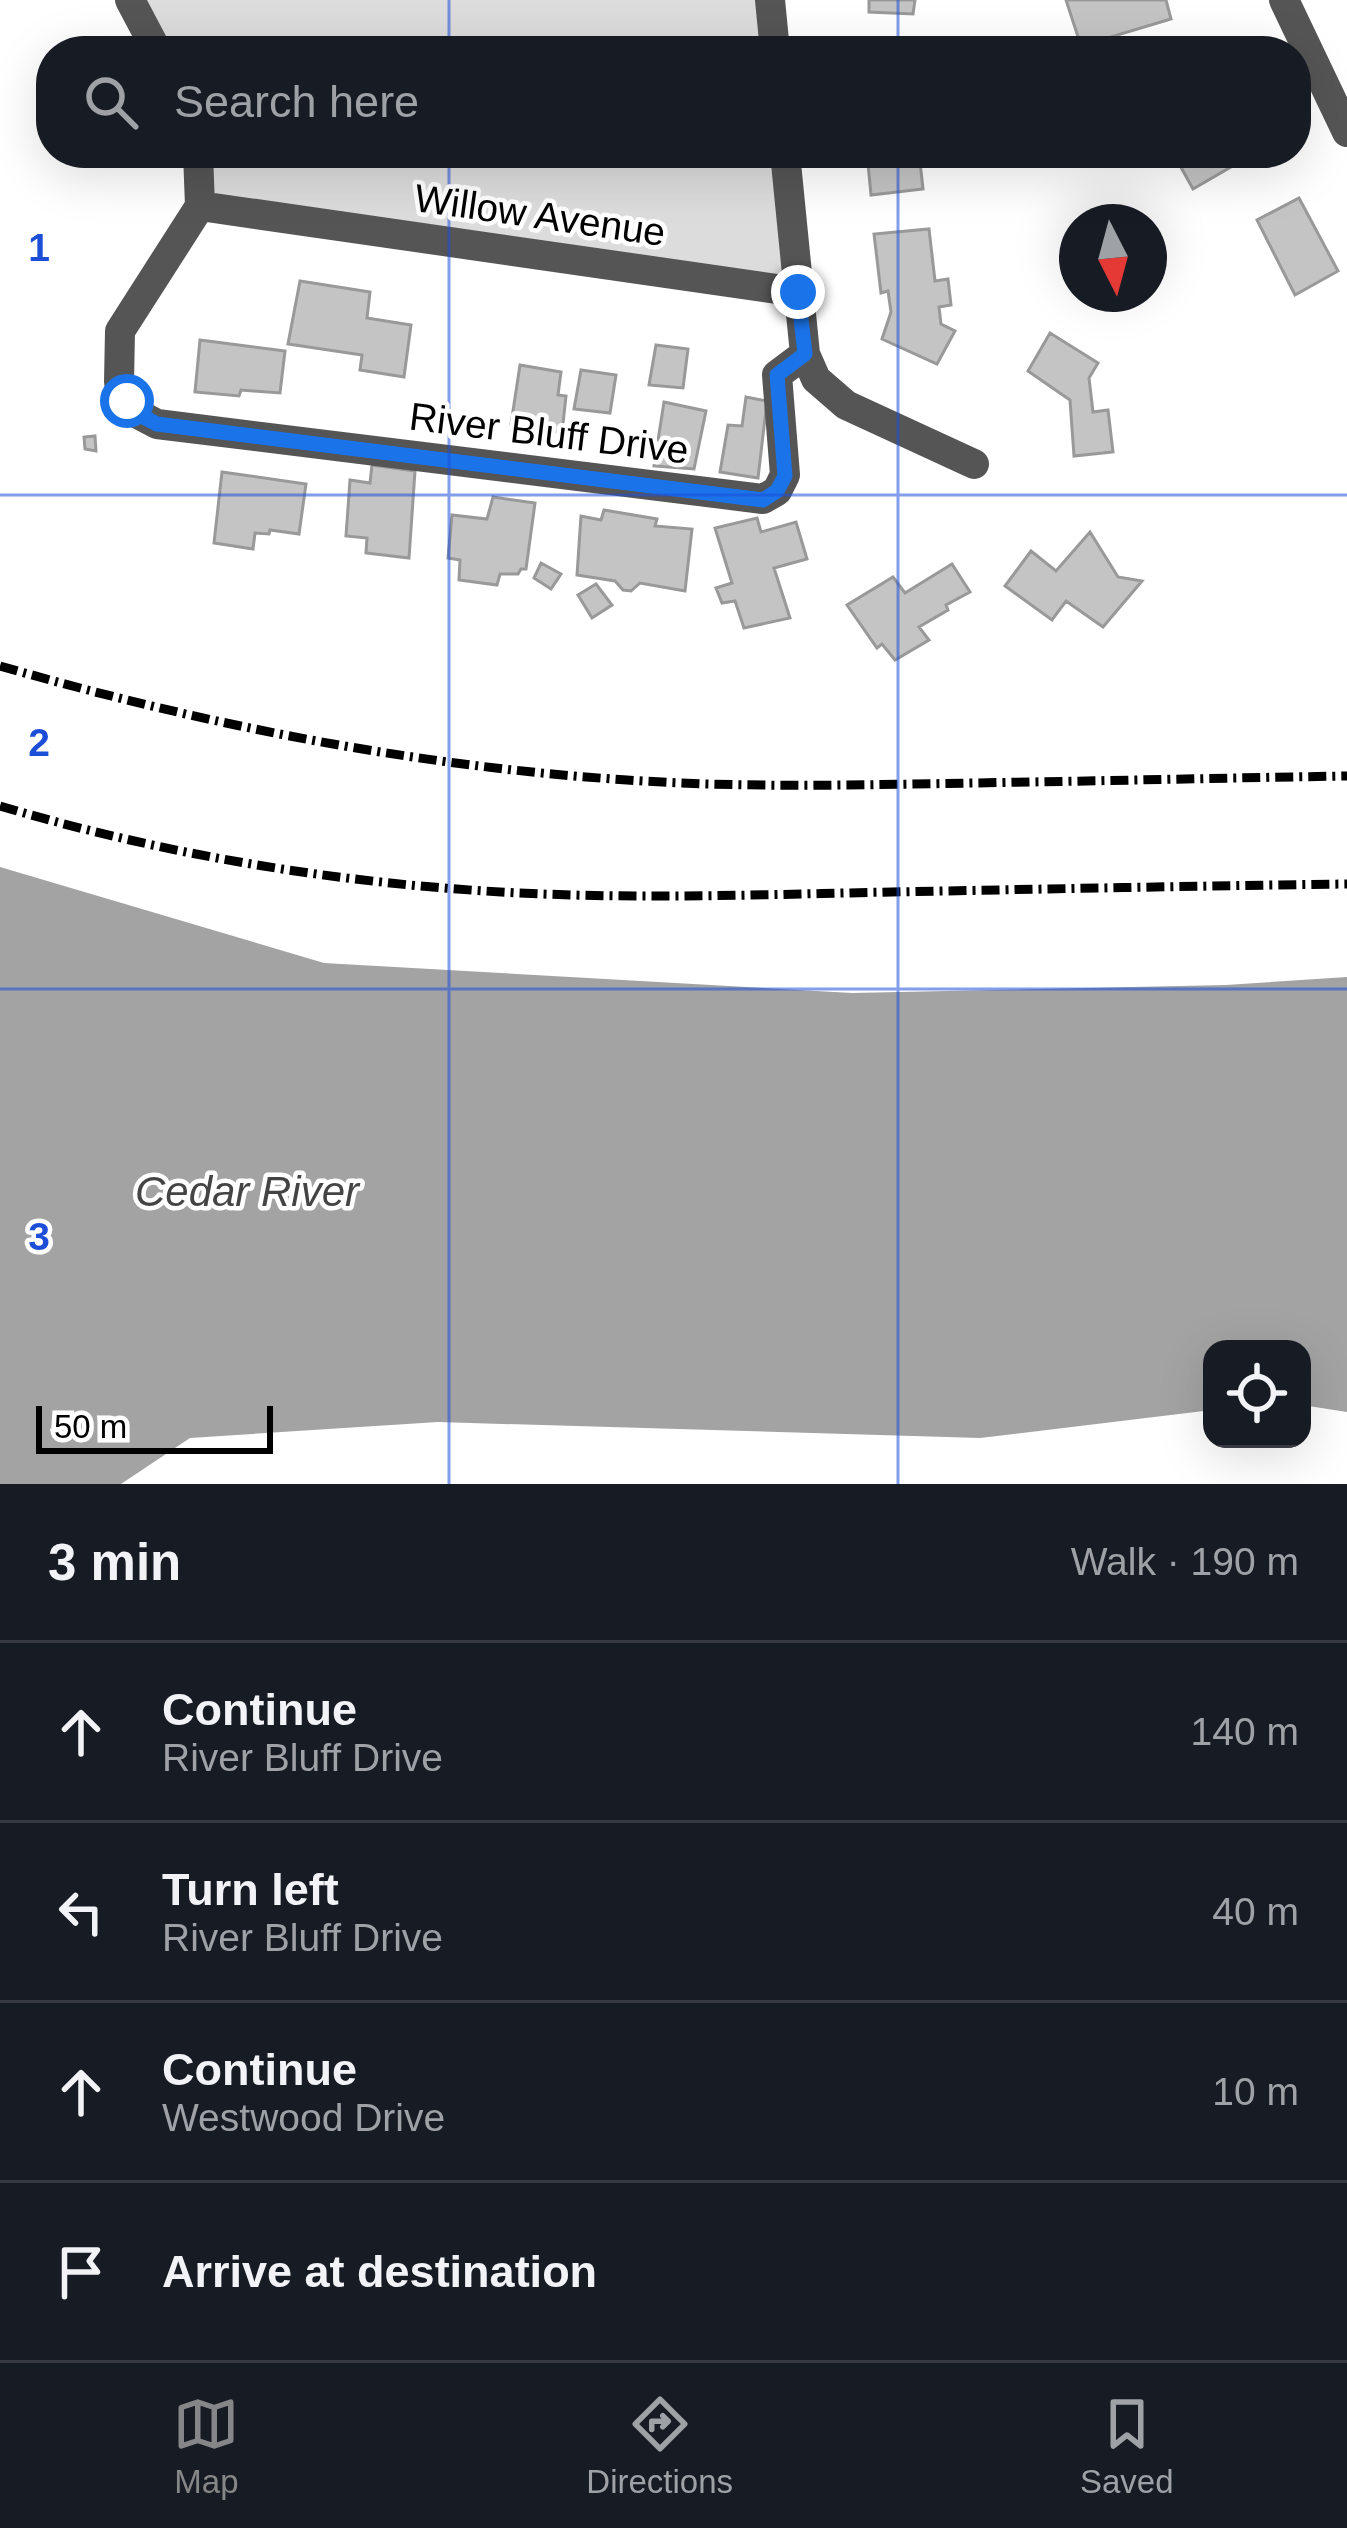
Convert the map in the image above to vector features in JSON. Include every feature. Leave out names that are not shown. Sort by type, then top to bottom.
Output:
[{"type":"street","points":[[130,0],[150,36]]},
{"type":"street","points":[[770,0],[774,36]]},
{"type":"street","points":[[1284,0],[1301,36]]},
{"type":"street","points":[[1311,57],[1347,132]]},
{"type":"street","points":[[199,168],[200,206]]},
{"type":"street","points":[[786,168],[805,354],[816,380],[847,405],[974,464]]},
{"type":"street","name":"Willow Avenue","points":[[200,206],[798,292]]},
{"type":"street","name":"River Bluff Drive","points":[[200,206],[120,331],[119,382],[136,413],[157,424],[763,500],[777,491],[785,476],[777,375],[805,354]]},
{"type":"shaded area","points":[[130,0],[770,0],[774,36],[148,36]]},
{"type":"shaded area","points":[[196,168],[786,168],[798,292],[200,206]]},
{"type":"water","name":"Cedar River","points":[[0,867],[324,963],[852,993],[1226,985],[1347,977],[1347,1412],[1311,1406],[1311,1340],[1203,1340],[1203,1411],[980,1438],[438,1422],[190,1438],[121,1484],[0,1484]]},
{"type":"building","points":[[869,0],[915,0],[913,14],[869,12]]},
{"type":"building","points":[[1066,0],[1166,0],[1171,19],[1114,36],[1078,36]]},
{"type":"building","points":[[868,168],[921,168],[923,189],[871,195]]},
{"type":"building","points":[[1181,168],[1229,168],[1193,189]]},
{"type":"building","points":[[1299,198],[1338,271],[1295,295],[1257,220]]},
{"type":"building","points":[[929,229],[935,281],[948,279],[951,305],[939,307],[941,324],[955,331],[937,364],[882,339],[891,312],[888,291],[881,293],[874,234]]},
{"type":"building","points":[[300,281],[370,292],[367,318],[411,325],[404,377],[360,370],[362,355],[288,344]]},
{"type":"building","points":[[1050,333],[1098,363],[1089,378],[1093,412],[1108,410],[1113,452],[1074,456],[1070,400],[1028,371]]},
{"type":"building","points":[[200,340],[285,351],[280,393],[195,392]]},
{"type":"building","points":[[656,345],[688,349],[683,388],[649,385]]},
{"type":"building","points":[[520,365],[561,372],[558,395],[566,396],[562,433],[511,424]]},
{"type":"building","points":[[581,370],[616,375],[610,413],[574,409]]},
{"type":"building","points":[[746,397],[767,401],[758,478],[720,472],[728,425],[742,426]]},
{"type":"building","points":[[664,402],[706,411],[694,469],[654,466]]},
{"type":"building","points":[[95,436],[96,451],[85,449],[84,437]]},
{"type":"building","points":[[372,465],[415,471],[409,558],[366,553],[367,538],[346,536],[350,480],[370,483]]},
{"type":"building","points":[[222,472],[306,484],[299,534],[255,533],[253,549],[214,543]]},
{"type":"building","points":[[493,497],[535,503],[526,569],[500,574],[497,585],[459,580],[460,560],[448,558],[452,515],[487,519]]},
{"type":"building","points":[[604,510],[657,519],[655,526],[692,529],[685,591],[640,583],[631,591],[623,590],[615,581],[577,575],[581,516],[601,520]]},
{"type":"building","points":[[757,518],[761,532],[796,522],[807,559],[774,568],[790,618],[744,628],[735,601],[722,603],[716,588],[732,583],[715,528]]},
{"type":"building","points":[[1090,532],[1118,577],[1142,581],[1103,627],[1066,601],[1052,620],[1005,586],[1031,551],[1056,571]]},
{"type":"building","points":[[541,563],[561,574],[551,589],[534,578]]},
{"type":"building","points":[[952,564],[970,592],[919,627],[929,640],[895,660],[882,644],[877,648],[847,605],[893,577],[905,593]]},
{"type":"building","points":[[596,584],[612,605],[592,618],[578,595]]},
{"type":"railway","points":[[0,666],[155,707],[310,740],[547,774],[670,783],[800,785],[1347,776]]},
{"type":"railway","points":[[0,806],[212,857],[356,879],[501,892],[693,896],[1347,884]]},
{"type":"route","points":[[127,401],[136,413],[157,424],[763,500],[777,491],[785,476],[777,375],[805,354],[798,292]]}]
